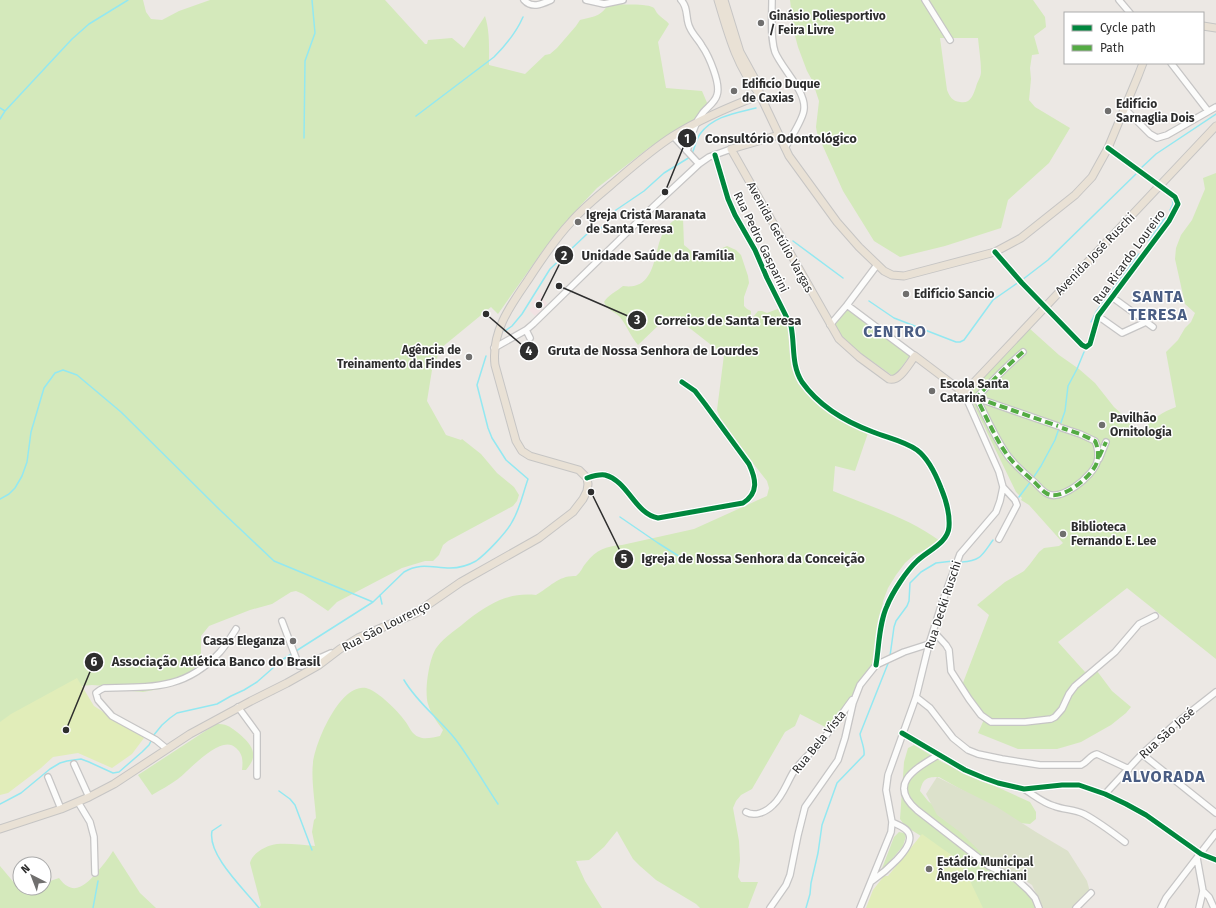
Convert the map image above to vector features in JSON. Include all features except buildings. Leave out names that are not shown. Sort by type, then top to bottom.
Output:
[{"type":"main road","points":[[718,0],[735,54],[752,85],[760,95]]},
{"type":"main road","points":[[724,0],[738,48],[757,82],[760,95],[785,148],[837,222],[877,265],[892,275],[904,276],[995,252],[1021,238],[1075,194],[1092,177],[1108,148],[1143,64]]},
{"type":"main road","points":[[1204,26],[1216,28]]},
{"type":"main road","points":[[587,478],[579,470],[530,456],[522,452],[519,448],[516,442],[495,365],[494,348],[502,322],[512,302],[549,249],[567,227],[593,200],[647,155],[673,136],[718,113],[760,95]]},
{"type":"main road","name":"Avenida José Ruschi","points":[[964,393],[1216,126]]},
{"type":"main road","points":[[731,149],[779,135]]},
{"type":"main road","name":"Avenida Getúlio Vargas","points":[[731,149],[838,339],[883,375],[892,380],[899,377],[915,356]]},
{"type":"main road","points":[[915,356],[964,393]]},
{"type":"main road","name":"Rua São Lourenço","points":[[0,829],[89,798],[114,784],[190,734],[319,665],[340,648],[365,635],[416,613],[460,582],[539,538],[573,512],[588,491],[587,478]]},
{"type":"street","points":[[524,0],[533,6],[538,6],[551,0]]},
{"type":"street","points":[[586,0],[604,4],[623,0]]},
{"type":"street","points":[[680,0],[686,8],[689,27],[706,52],[717,82],[718,95],[701,114],[695,124],[690,154]]},
{"type":"street","points":[[772,0],[773,39],[776,53],[781,64],[798,88],[804,104],[803,113],[785,148]]},
{"type":"street","points":[[925,0],[950,40]]},
{"type":"street","points":[[1118,0],[1129,12]]},
{"type":"street","points":[[1172,64],[1208,111]]},
{"type":"street","points":[[1124,109],[1150,134],[1157,138],[1167,135],[1216,107]]},
{"type":"street","points":[[673,136],[699,164]]},
{"type":"street","points":[[1108,148],[1160,186]]},
{"type":"street","points":[[494,348],[526,330],[648,211],[699,164],[715,154],[731,149]]},
{"type":"street","name":"Rua Pedro Gasparini","points":[[715,154],[727,195],[735,215],[755,250],[791,326],[793,335],[794,363],[802,381],[821,403],[835,414],[865,429],[904,443],[917,450],[922,454],[933,470],[943,492],[948,512],[949,530],[943,540],[916,561],[886,606],[876,666]]},
{"type":"street","name":"Rua Ricardo Loureiro","points":[[1045,307],[1082,345],[1086,347],[1090,344],[1098,316],[1169,221],[1178,204],[1175,197],[1160,186]]},
{"type":"street","points":[[995,252],[1045,307]]},
{"type":"street","points":[[830,325],[877,265]]},
{"type":"street","points":[[1112,297],[1153,327]]},
{"type":"street","points":[[847,304],[915,356]]},
{"type":"street","points":[[1098,316],[1122,334],[1146,322]]},
{"type":"street","points":[[526,330],[530,338]]},
{"type":"street","points":[[977,398],[1007,366],[1023,352]]},
{"type":"street","points":[[587,478],[598,475],[606,475],[613,479],[645,512],[654,517],[672,516],[743,503],[752,495],[756,482],[749,464],[705,404],[695,392],[682,382]]},
{"type":"street","points":[[964,393],[999,472],[1003,487],[1015,500],[1017,505],[999,539]]},
{"type":"street","points":[[977,398],[1080,434],[1095,441],[1098,449],[1097,463]]},
{"type":"street","points":[[977,398],[1007,455],[1049,495],[1058,495],[1071,490],[1091,472],[1097,463],[1106,442]]},
{"type":"street","name":"Rua Decki Ruschi","points":[[892,822],[886,790],[890,767],[916,697],[929,644],[943,600],[960,554],[996,512],[1003,487]]},
{"type":"street","points":[[934,632],[949,650],[950,667],[954,676],[975,708],[984,718],[996,723],[1039,721],[1055,717],[1062,709],[1069,694],[1075,686],[1115,652],[1139,624],[1155,616]]},
{"type":"street","points":[[282,621],[299,666],[302,666],[340,648]]},
{"type":"street","points":[[167,749],[146,734],[112,716],[98,700],[96,696],[98,691],[104,688],[143,687],[178,681],[195,673],[210,662],[221,651],[236,629]]},
{"type":"street","points":[[770,908],[786,885],[790,875],[799,828],[805,807],[838,760],[856,695],[860,686],[876,666],[914,648],[929,644]]},
{"type":"street","name":"Rua São José","points":[[1105,794],[1142,754],[1174,725],[1216,692]]},
{"type":"street","name":"Rua Bela Vista","points":[[746,812],[750,814],[760,813],[767,810],[774,804],[780,797],[794,771],[826,736],[856,695]]},
{"type":"street","points":[[916,697],[930,708],[953,738],[968,750],[978,754],[1002,760],[1040,765],[1081,765],[1093,754],[1097,754],[1129,769]]},
{"type":"street","points":[[238,707],[257,733],[257,776]]},
{"type":"street","points":[[902,733],[965,770],[984,778],[1024,789],[1054,806],[1083,813],[1125,842]]},
{"type":"street","points":[[938,754],[914,770],[905,781],[904,791],[907,800],[917,810],[988,866],[1016,880],[1028,890],[1039,908]]},
{"type":"street","points":[[1142,754],[1216,813]]},
{"type":"street","points":[[74,764],[89,798]]},
{"type":"street","points":[[48,777],[61,809]]},
{"type":"street","points":[[1024,789],[1062,785],[1079,786],[1105,794],[1146,815],[1199,856],[1216,860]]},
{"type":"street","points":[[78,802],[90,822],[94,837],[95,873]]},
{"type":"street","points":[[860,908],[890,837],[892,822],[904,828],[910,836],[910,840],[892,865],[884,873],[872,881]]},
{"type":"street","points":[[1161,908],[1166,898],[1216,833]]},
{"type":"street","points":[[1199,856],[1203,891],[1199,908]]},
{"type":"street","points":[[1203,891],[1209,897],[1214,908]]},
{"type":"street","points":[[1076,908],[1091,893]]},
{"type":"shaded area","points":[[540,292],[543,295],[541,297],[548,304],[535,316],[529,310],[533,306],[531,304]]},
{"type":"green space","points":[[0,0],[143,0],[146,12],[151,19],[162,20],[179,11],[210,0],[385,0],[425,44],[427,44],[428,40],[452,38],[464,48],[485,16],[489,46],[489,65],[525,74],[545,55],[550,54],[557,48],[580,20],[603,12],[608,4],[646,5],[654,8],[669,24],[658,42],[666,88],[702,91],[708,105],[696,118],[650,147],[597,188],[544,249],[498,314],[491,307],[441,348],[432,370],[427,401],[446,435],[461,440],[462,439],[481,454],[497,473],[514,487],[519,495],[513,506],[448,541],[443,545],[439,555],[433,561],[425,561],[402,568],[337,602],[328,611],[296,591],[291,592],[272,604],[250,610],[209,626],[201,636],[201,653],[197,666],[187,675],[159,689],[143,692],[106,686],[81,686],[0,728]]},
{"type":"green space","points":[[790,0],[1033,0],[1045,17],[1046,27],[1034,36],[1039,54],[1032,55],[1029,100],[1035,107],[1070,128],[1049,163],[1008,200],[1001,228],[945,246],[900,257],[874,241],[843,191],[817,133],[816,127],[819,101],[798,47],[794,32]],"holes":[[[940,38],[978,38],[981,72],[974,93],[967,102],[955,101],[949,95],[947,90]]]},
{"type":"green space","points":[[1216,173],[1216,659],[1127,588],[1058,642],[1085,672],[1092,669],[1097,671],[1112,691],[1131,707],[1111,725],[1081,742],[1057,749],[1018,749],[978,733],[986,715],[978,713],[961,688],[989,615],[977,605],[1005,582],[1024,571],[1044,548],[1059,546],[1063,543],[1029,505],[1021,500],[1022,498],[1016,492],[968,393],[1029,328],[1059,355],[1079,369],[1095,383],[1114,407],[1137,428],[1144,428],[1158,416],[1176,407],[1166,352],[1178,340],[1185,328],[1191,322],[1195,313],[1185,304],[1175,259],[1176,248],[1181,235],[1192,220],[1205,189],[1203,178]]},
{"type":"green space","points":[[681,214],[683,218],[684,245],[695,254],[705,256],[727,246],[736,250],[741,255],[749,283],[744,297],[744,306],[751,311],[751,315],[753,317],[758,311],[767,313],[780,308],[788,323],[793,338],[792,359],[809,392],[826,410],[868,433],[855,471],[835,466],[833,491],[902,519],[940,541],[937,545],[914,555],[905,563],[888,588],[883,601],[875,667],[829,729],[800,714],[795,726],[785,732],[752,789],[741,795],[736,801],[733,808],[739,841],[740,860],[738,877],[741,882],[758,882],[748,908],[700,908],[696,904],[656,880],[640,866],[633,859],[617,831],[604,847],[589,860],[576,861],[585,881],[602,908],[259,908],[261,905],[250,863],[251,859],[265,848],[277,844],[315,846],[312,832],[314,820],[316,818],[312,776],[313,763],[318,742],[330,716],[338,704],[347,695],[356,689],[366,688],[371,690],[393,707],[417,736],[427,738],[440,736],[443,730],[436,721],[427,699],[427,683],[432,658],[437,647],[444,639],[477,613],[508,597],[517,595],[536,595],[560,579],[576,576],[594,555],[611,546],[622,545],[694,529],[767,496],[769,488],[767,481],[723,425],[717,410],[724,355],[678,319],[669,316],[638,345],[620,317],[609,309],[604,302],[610,295],[623,286],[632,286],[644,281],[652,269],[664,229]]},
{"type":"green space","points":[[847,310],[850,310],[909,355],[895,376],[842,340],[834,326]]},
{"type":"green space","points":[[77,678],[94,706],[144,738],[132,754],[112,768],[78,753],[53,757],[8,793],[0,795],[0,722],[11,714]]},
{"type":"green space","points":[[216,724],[225,725],[231,728],[244,738],[252,749],[253,758],[246,770],[242,770],[242,758],[238,750],[230,745],[222,745],[206,754],[175,781],[152,795],[138,775]]},
{"type":"green space","points":[[914,745],[942,762],[1030,802],[1036,812],[1036,819],[1030,824],[1020,823],[939,777],[931,777],[926,779],[920,791],[928,801],[990,854],[994,871],[1014,882],[1024,890],[1036,908],[980,908],[966,878],[961,861],[905,826],[900,819],[904,762],[908,748]]},
{"type":"green space","points":[[937,777],[997,807],[1068,851],[1087,881],[1090,892],[1075,908],[1043,908],[1032,885],[1017,875],[993,864],[960,832],[937,815],[926,794]]},
{"type":"green space","points":[[899,832],[904,833],[906,836],[903,846],[881,871],[894,837]]},
{"type":"green space","name":"Estádio Municipal Ângelo Frechiani","points":[[922,834],[961,862],[983,908],[866,908],[873,890],[884,876],[888,876]]},
{"type":"green space","points":[[113,851],[140,893],[156,908],[0,908],[0,866],[12,880],[12,896],[52,896],[52,880],[59,878],[69,887],[79,887],[88,882]]},
{"type":"waterway","points":[[0,119],[5,111],[72,39],[89,24],[128,0]]},
{"type":"waterway","points":[[304,138],[305,61],[315,33],[312,0]]},
{"type":"waterway","points":[[416,116],[494,57],[503,48],[523,17]]},
{"type":"waterway","points":[[0,108],[5,111]]},
{"type":"waterway","points":[[505,331],[512,326],[522,314],[550,269],[587,234],[607,225],[609,219],[616,210],[644,191],[664,173],[690,157],[698,137],[705,128],[711,123],[725,116],[756,108]]},
{"type":"waterway","points":[[1140,169],[1156,154],[1216,114]]},
{"type":"waterway","points":[[1022,280],[1048,260],[1138,172]]},
{"type":"waterway","points":[[1170,210],[1173,204],[1172,198]]},
{"type":"waterway","points":[[1149,241],[1165,218]]},
{"type":"waterway","points":[[793,241],[843,278]]},
{"type":"waterway","points":[[1091,322],[1096,312],[1139,254]]},
{"type":"waterway","points":[[869,301],[894,318],[956,342],[960,342],[964,340],[993,300],[1019,282]]},
{"type":"waterway","points":[[1033,478],[1055,440],[1065,411],[1068,386],[1084,352]]},
{"type":"waterway","points":[[296,651],[373,602],[404,572],[421,566],[453,568],[476,561],[501,537],[515,517],[528,479],[506,460],[492,438],[488,428],[477,385],[486,356]]},
{"type":"waterway","points":[[0,499],[9,494],[15,488],[22,476],[27,462],[31,432],[44,388],[55,373],[63,370],[77,375],[121,412],[274,561],[373,602]]},
{"type":"waterway","points":[[1019,497],[1031,481]]},
{"type":"waterway","points":[[620,517],[685,560]]},
{"type":"waterway","points":[[962,562],[977,559],[993,540]]},
{"type":"waterway","points":[[890,656],[894,627],[896,621],[909,601],[910,583],[921,572],[936,563],[953,561]]},
{"type":"waterway","points":[[380,595],[382,604]]},
{"type":"waterway","points":[[153,736],[162,725],[177,713],[217,704],[257,682],[282,660],[293,653]]},
{"type":"waterway","points":[[806,908],[818,853],[822,825],[837,783],[864,755],[860,734],[889,661]]},
{"type":"waterway","points":[[404,680],[422,704],[456,740],[498,804]]},
{"type":"waterway","points":[[0,804],[21,793],[50,769],[67,761],[81,759],[113,773],[119,772],[142,752],[149,745],[152,739]]},
{"type":"waterway","points":[[279,791],[290,799],[295,805],[312,850]]},
{"type":"waterway","points":[[221,825],[212,831],[212,840],[215,851],[228,872],[259,908]]},
{"type":"waterway","points":[[93,908],[98,881]]},
{"type":"marked path","points":[[1023,352],[1005,368],[978,396],[977,399],[1008,456],[1042,490],[1052,495],[1067,491],[1083,481],[1094,468],[1098,460],[1098,452],[1095,441],[1062,428]]},
{"type":"marked path","points":[[977,398],[1058,426]]},
{"type":"marked path","points":[[1099,457],[1106,442]]},
{"type":"cycle path","points":[[995,252],[1022,283],[1082,345],[1086,347],[1090,344],[1098,316],[1169,221],[1178,204],[1175,197],[1108,148]]},
{"type":"cycle path","points":[[715,155],[728,199],[735,215],[755,250],[791,326],[796,369],[802,382],[816,399],[843,418],[863,428],[907,444],[917,450],[932,468],[944,497],[949,517],[948,533],[941,542],[913,565],[892,595],[882,620],[876,665]]},
{"type":"cycle path","points":[[587,478],[596,475],[605,475],[613,478],[626,490],[643,510],[658,518],[743,503],[752,495],[755,485],[749,464],[695,391],[682,382]]},
{"type":"cycle path","points":[[902,733],[965,770],[998,783],[1024,789],[1062,785],[1079,785],[1105,794],[1146,815],[1201,854],[1216,860]]},
{"type":"place","name":"Ginásio Poliesportivo / Feira Livre","points":[[761,23]]},
{"type":"place","name":"Edificío Duque de Caxias","points":[[734,91]]},
{"type":"place","name":"Edifício Sarnaglia Dois","points":[[1108,111]]},
{"type":"place","name":"Consultório Odontológico","points":[[665,192]]},
{"type":"place","name":"Igreja Cristã Maranata de Santa Teresa","points":[[578,222]]},
{"type":"place","name":"Correios de Santa Teresa","points":[[559,286]]},
{"type":"place","name":"Edifício Sancio","points":[[906,294]]},
{"type":"place","name":"Unidade Saúde da Família","points":[[539,305]]},
{"type":"place","name":"Gruta de Nossa Senhora de Lourdes","points":[[486,314]]},
{"type":"place","name":"Agência de Treinamento da Findes","points":[[469,357]]},
{"type":"place","name":"Escola Santa Catarina","points":[[932,391]]},
{"type":"place","name":"Pavilhão Ornitologia","points":[[1102,425]]},
{"type":"place","name":"Igreja de Nossa Senhora da Conceição","points":[[591,492]]},
{"type":"place","name":"Biblioteca Fernando E. Lee","points":[[1063,534]]},
{"type":"place","name":"Casas Eleganza","points":[[293,641]]},
{"type":"place","name":"Associação Atlética Banco do Brasil","points":[[66,730]]},
{"type":"place","name":"Estádio Municipal Ângelo Frechiani","points":[[929,869]]},
{"type":"district","name":"SANTA TERESA","points":[[1158,305]]},
{"type":"district","name":"CENTRO","points":[[895,331]]},
{"type":"district","name":"ALVORADA","points":[[1164,776]]}]
